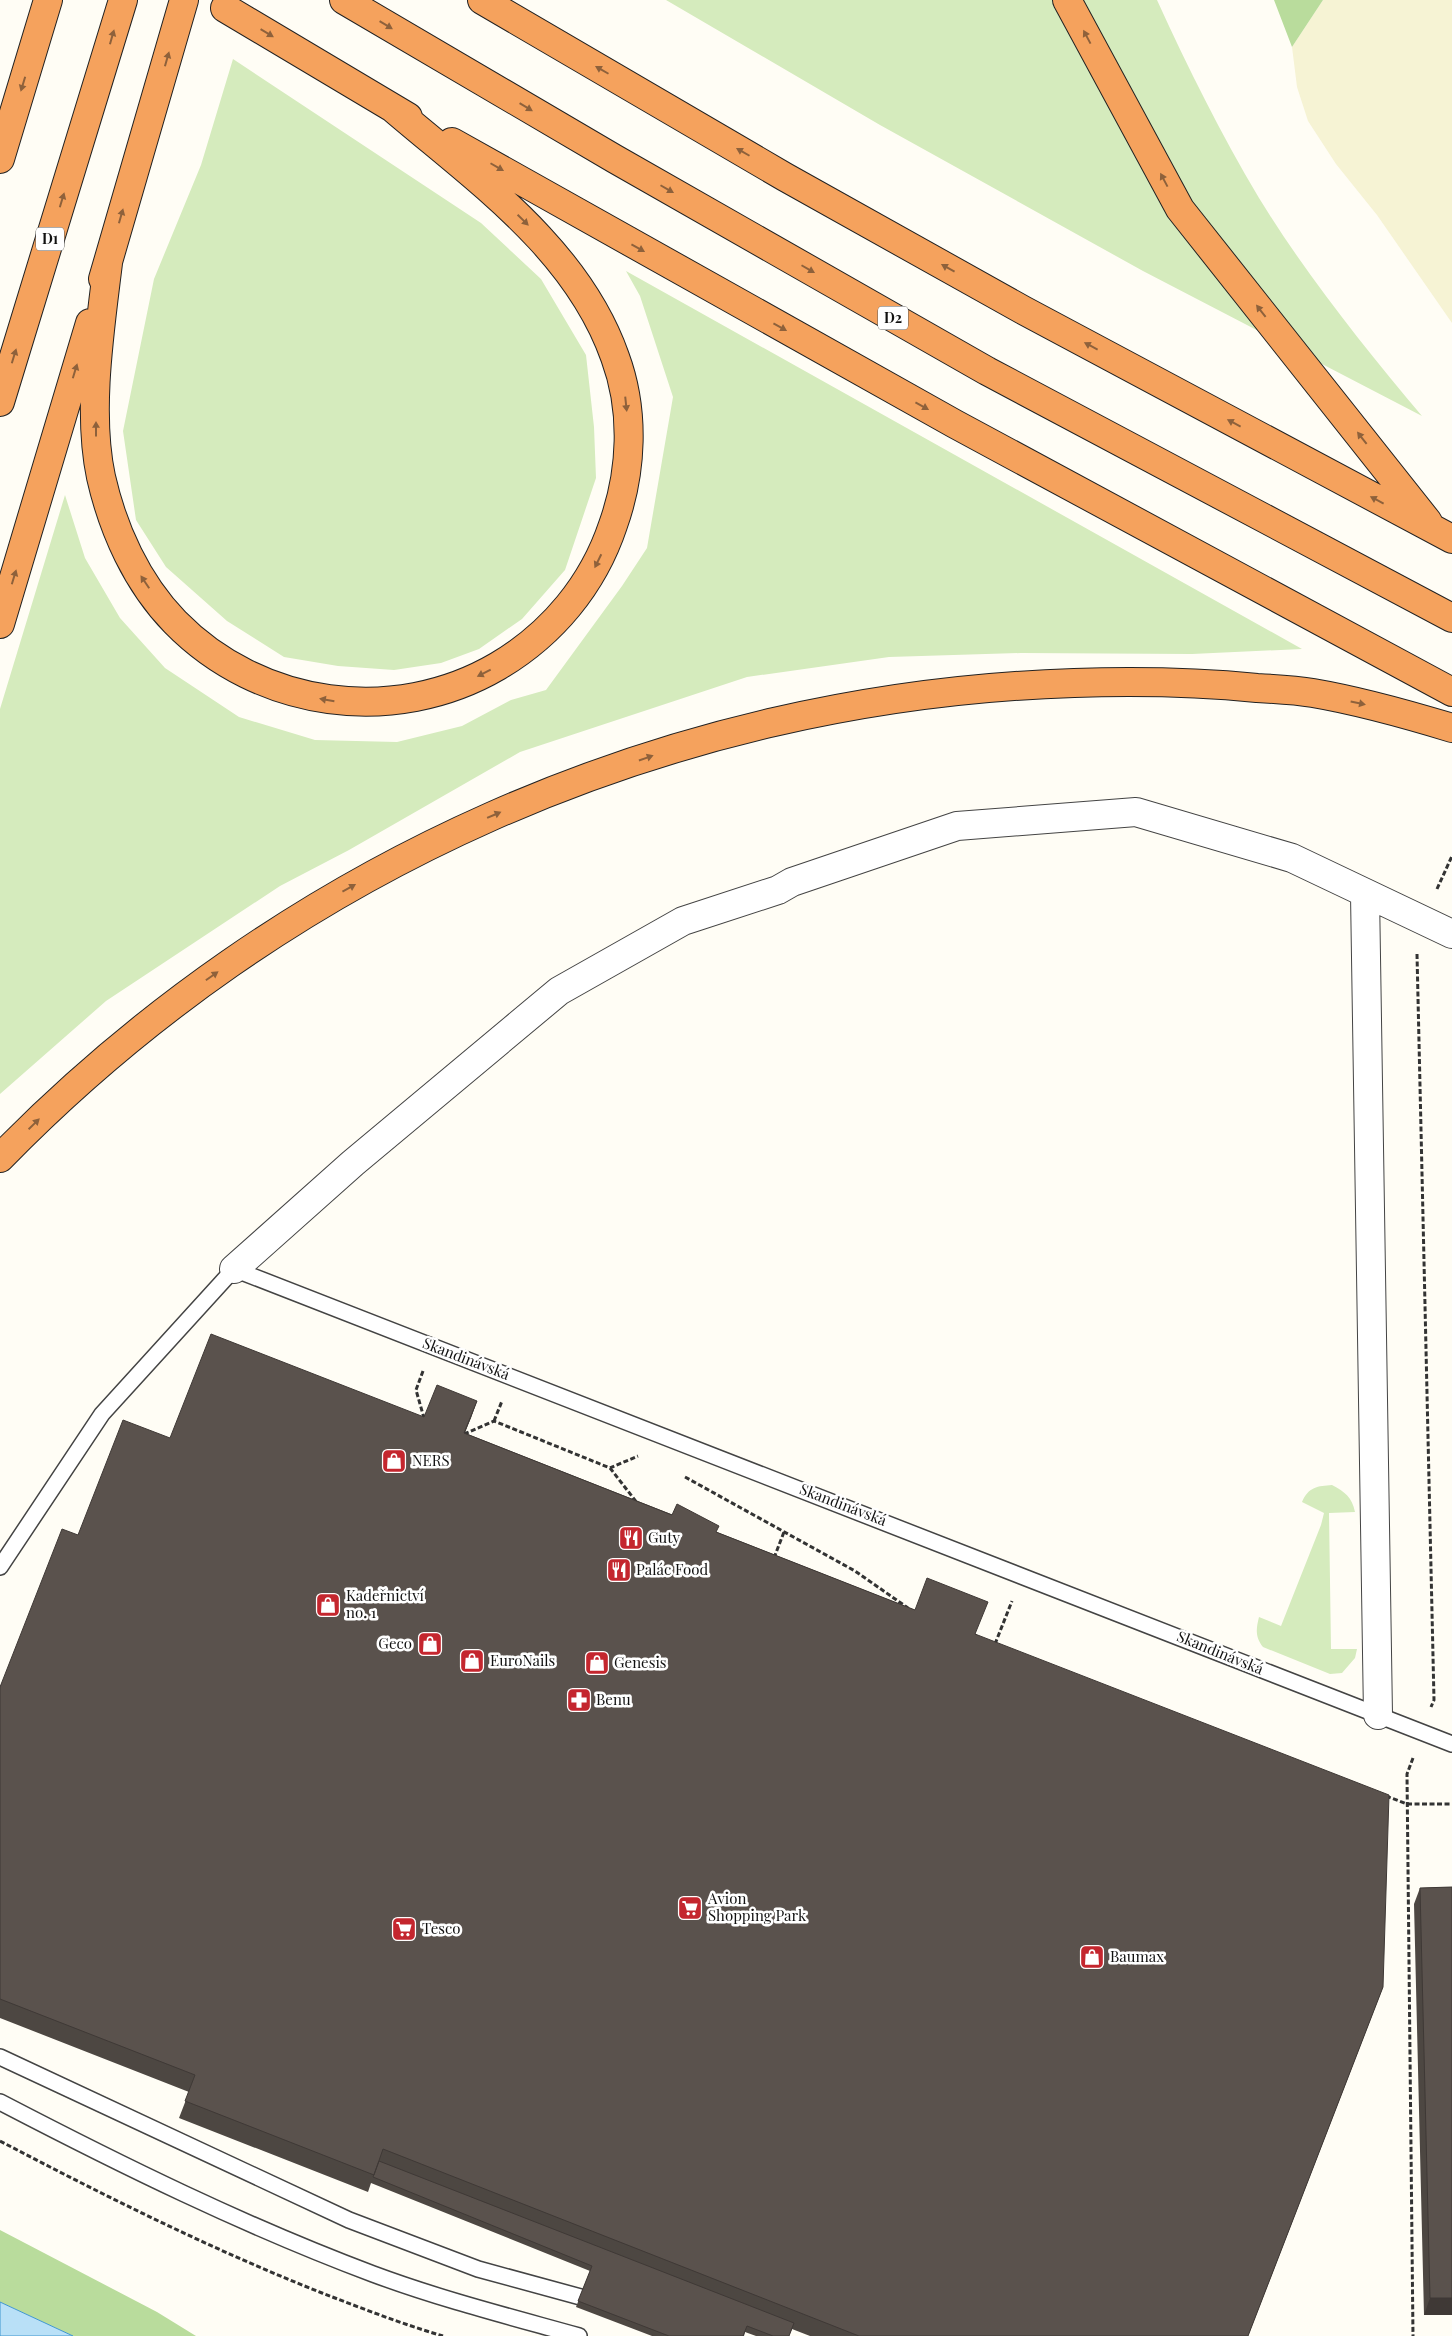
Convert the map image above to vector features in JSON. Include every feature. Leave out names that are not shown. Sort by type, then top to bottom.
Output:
[{"type":"highway","points":[[0,158],[48,0]]},
{"type":"highway","name":"D1","points":[[0,402],[123,0]]},
{"type":"highway","points":[[0,624],[184,0]]},
{"type":"highway","name":"D2","points":[[344,0],[615,160],[978,366],[1452,618]]},
{"type":"highway","points":[[482,0],[785,177],[1023,310],[1444,535]]},
{"type":"highway","points":[[1067,0],[1180,209],[1444,535]]},
{"type":"highway","points":[[225,8],[394,108],[955,424],[1452,692]]},
{"type":"highway","points":[[108,263],[99,333],[96,404],[96,439],[101,474],[110,509],[128,554],[154,596],[174,621],[202,646],[233,667],[266,684],[302,695],[339,702],[377,703],[414,698],[450,689],[484,674],[517,655],[545,631],[570,604],[592,573],[609,539],[621,504],[628,467],[625,392],[616,356],[601,325],[564,266],[536,232],[504,201],[394,108]]},
{"type":"highway","points":[[0,1158],[102,1062],[172,1004],[248,950],[326,900],[408,856],[492,816],[578,781],[666,751],[755,726],[846,707],[938,693],[1031,685],[1115,682],[1217,684],[1310,692],[1397,711],[1452,728]]},
{"type":"street","points":[[234,1269],[353,1163],[559,991],[683,921],[778,890],[792,882],[957,826],[1136,812],[1292,858],[1364,894],[1423,919],[1452,934]]},
{"type":"street","points":[[1364,894],[1378,1715]]},
{"type":"lane","name":"Skandinávská","points":[[234,1269],[1452,1744]]},
{"type":"lane","points":[[0,1567],[102,1414],[234,1269]]},
{"type":"lane","points":[[0,2057],[349,2220],[478,2269],[610,2305]]},
{"type":"lane","points":[[0,2102],[158,2181],[288,2240],[375,2274],[579,2336]]},
{"type":"path","points":[[1413,2336],[1407,1774],[1434,1700],[1416,962],[1423,919],[1452,856]]},
{"type":"path","points":[[424,1418],[416,1390],[432,1346]]},
{"type":"path","points":[[464,1434],[494,1421],[610,1468],[639,1505]]},
{"type":"path","points":[[610,1468],[644,1454]]},
{"type":"path","points":[[677,1472],[856,1571],[914,1613]]},
{"type":"path","points":[[772,1565],[784,1532]]},
{"type":"path","points":[[995,1644],[1022,1575]]},
{"type":"path","points":[[988,1642],[1004,1648]]},
{"type":"path","points":[[1379,1793],[1407,1804],[1452,1804]]},
{"type":"path","points":[[0,2141],[101,2193],[211,2246],[357,2307],[443,2336]]},
{"type":"shaded area","points":[[1323,0],[1452,0],[1452,323],[1377,215],[1336,164],[1308,121],[1297,87],[1292,47]]},
{"type":"green space","points":[[666,0],[1157,0],[1218,125],[1277,227],[1337,310],[1422,416],[1143,271],[880,125]]},
{"type":"green space","points":[[1274,0],[1323,0],[1292,47]]},
{"type":"green space","points":[[233,59],[481,223],[541,279],[586,355],[594,427],[596,478],[565,570],[522,619],[479,649],[441,663],[394,670],[338,666],[284,657],[227,621],[166,567],[136,520],[123,431],[154,279],[201,165]]},
{"type":"green space","points":[[626,271],[1302,649],[1192,654],[1021,653],[889,657],[747,677],[520,752],[349,850],[280,886],[106,1001],[0,1094],[0,709],[65,495],[85,558],[120,618],[165,668],[239,717],[315,740],[397,742],[462,726],[511,700],[546,690],[622,586],[647,548],[673,397],[640,296]]},
{"type":"green space","points":[[1332,1485],[1347,1495],[1352,1502],[1355,1512],[1329,1513],[1331,1649],[1357,1649],[1355,1658],[1342,1673],[1330,1674],[1263,1647],[1257,1636],[1257,1629],[1259,1617],[1281,1626],[1324,1513],[1302,1502],[1310,1490]]},
{"type":"green space","points":[[0,2230],[157,2312],[196,2336],[73,2336],[0,2302]]},
{"type":"water","points":[[0,2302],[73,2336],[0,2336]]},
{"type":"building","name":"Avion Shopping Park","points":[[211,1334],[424,1417],[437,1385],[477,1401],[464,1433],[672,1515],[677,1504],[719,1526],[716,1532],[915,1610],[927,1578],[988,1602],[975,1634],[1389,1795],[1383,1987],[1248,2336],[859,2336],[383,2149],[374,2175],[185,2101],[195,2075],[0,1999],[0,1687],[62,1529],[78,1535],[123,1420],[170,1438]]},
{"type":"building","points":[[1452,1887],[1452,2298],[1430,2298],[1420,1888]]},
{"type":"building","points":[[379,2161],[794,2323],[789,2336],[773,2336],[747,2326],[743,2336],[669,2336],[578,2301],[592,2266],[373,2177]]},
{"type":"place","name":"NERS","points":[[394,1461]]},
{"type":"place","name":"Guty","points":[[631,1538]]},
{"type":"place","name":"Palác Food","points":[[619,1570]]},
{"type":"place","name":"Kadeřnictví no. 1","points":[[328,1605]]},
{"type":"place","name":"Geco","points":[[430,1644]]},
{"type":"place","name":"EuroNails","points":[[472,1661]]},
{"type":"place","name":"Genesis","points":[[597,1663]]},
{"type":"place","name":"Benu","points":[[579,1700]]},
{"type":"place","name":"Avion Shopping Park","points":[[690,1908]]},
{"type":"place","name":"Tesco","points":[[404,1929]]},
{"type":"place","name":"Baumax","points":[[1092,1957]]}]
